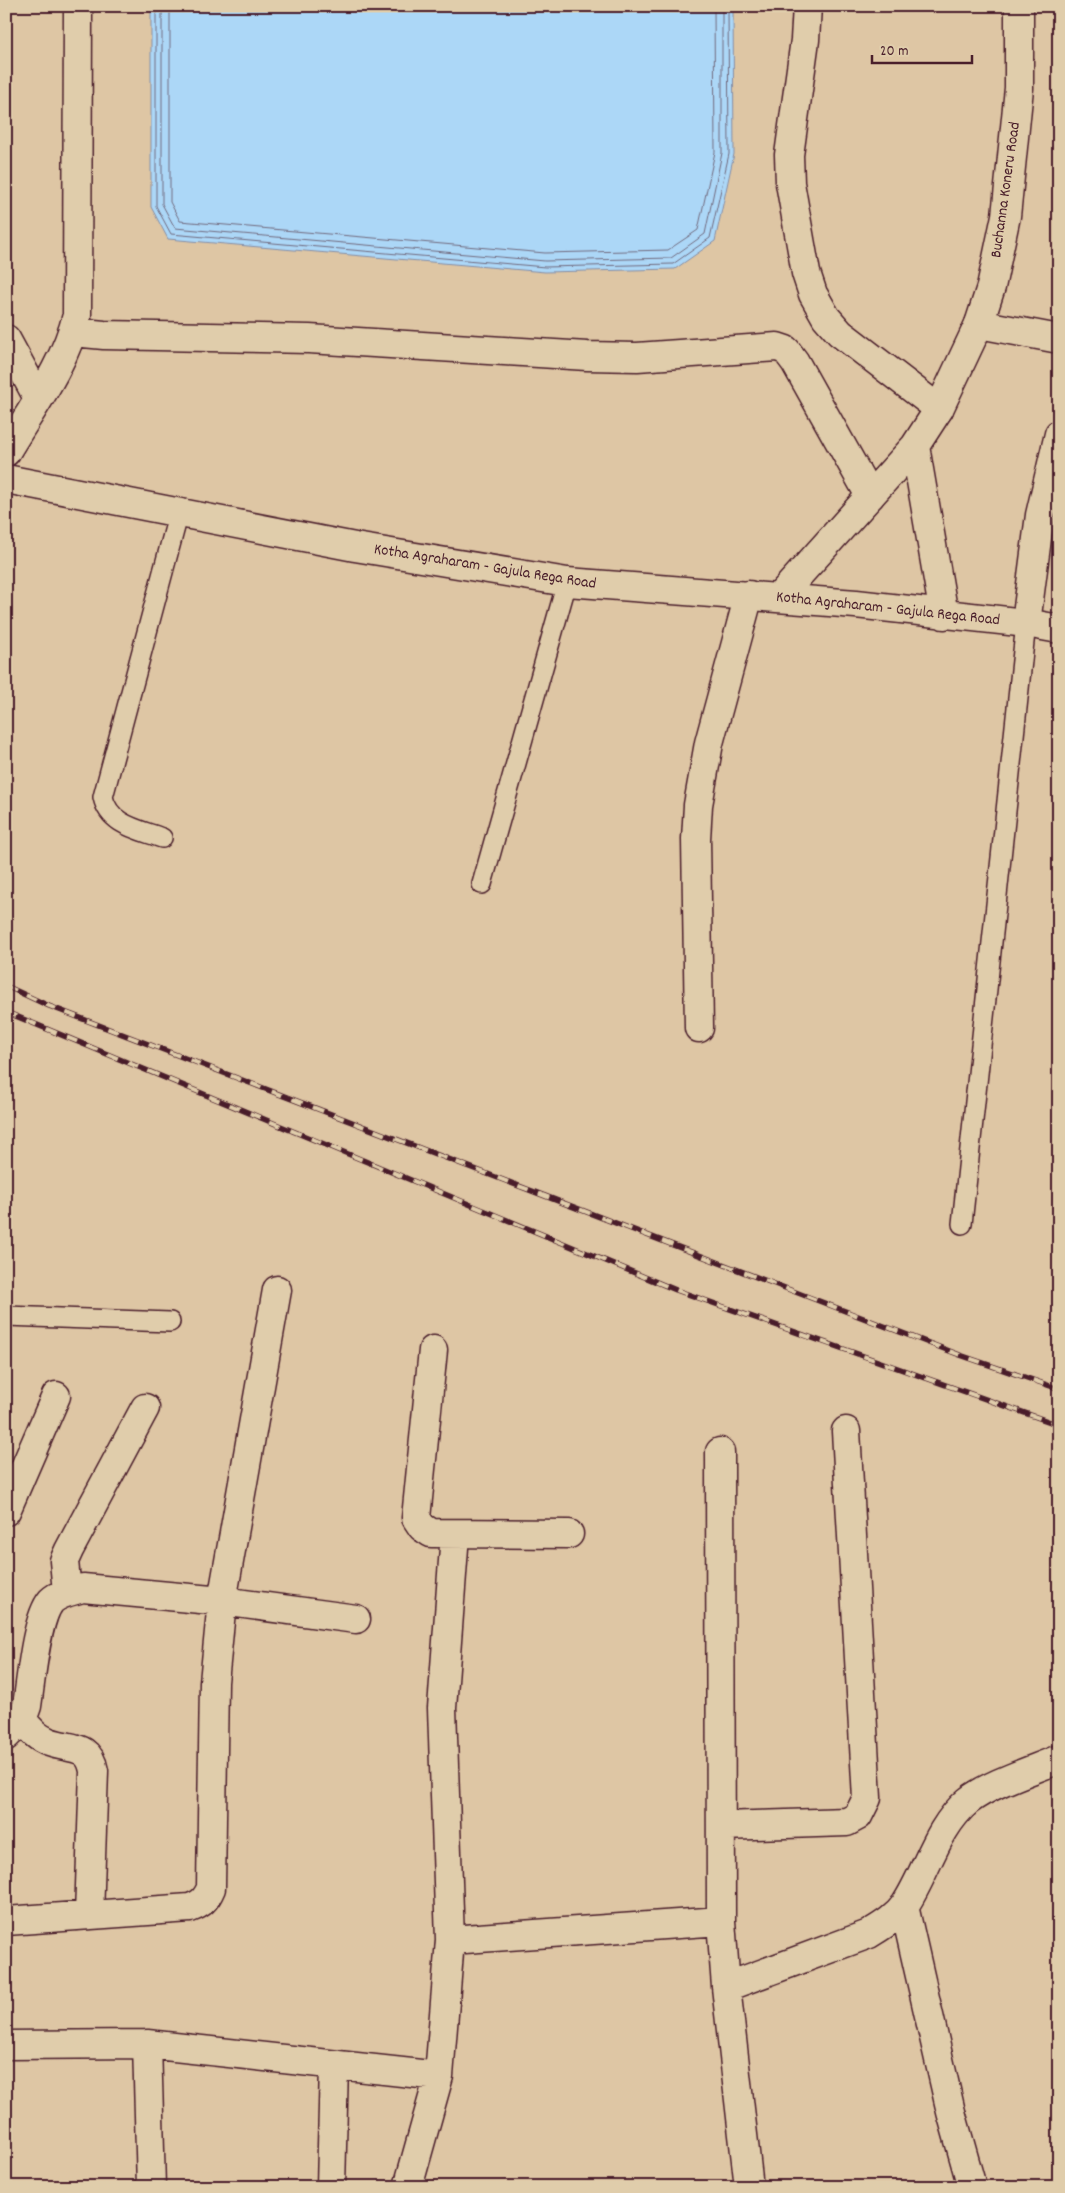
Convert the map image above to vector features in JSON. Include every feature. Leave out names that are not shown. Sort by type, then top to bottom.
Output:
[{"type":"street","points":[[6,452],[59,364],[73,332],[77,315],[79,289],[78,6]]},
{"type":"street","points":[[807,6],[805,40],[789,155],[790,182],[810,287],[826,316],[840,333],[939,409]]},
{"type":"street","name":"Buchanna Koneru Road","points":[[779,597],[915,446],[939,409],[979,324],[991,287],[1006,216],[1019,88],[1019,6]]},
{"type":"street","points":[[979,324],[1059,339]]},
{"type":"street","points":[[73,332],[104,335],[309,339],[637,357],[776,347],[786,350],[795,362],[870,496]]},
{"type":"street","points":[[6,339],[38,398]]},
{"type":"street","points":[[1026,624],[1040,515],[1059,434]]},
{"type":"street","points":[[915,446],[944,615]]},
{"type":"street","name":"Kotha Agraharam - Gajula Rega Road","points":[[6,479],[355,547],[567,582],[779,597],[1059,629]]},
{"type":"street","points":[[699,1028],[696,838],[698,806],[709,743],[749,595]]},
{"type":"street","points":[[6,1921],[190,1908],[199,1905],[207,1898],[211,1888],[214,1682],[222,1601],[277,1290]]},
{"type":"street","points":[[433,1350],[416,1518],[422,1527],[431,1533],[569,1534]]},
{"type":"street","points":[[6,1511],[56,1396]]},
{"type":"street","points":[[67,1592],[64,1561],[145,1408]]},
{"type":"street","points":[[722,1826],[847,1822],[858,1816],[867,1798],[846,1432]]},
{"type":"street","points":[[720,1452],[719,1680],[722,1826],[720,1921],[749,2187]]},
{"type":"street","points":[[408,2187],[440,2076],[450,1940],[442,1708],[455,1534]]},
{"type":"street","points":[[89,1915],[94,1771],[92,1760],[85,1751],[48,1742],[14,1728],[27,1706],[43,1615],[52,1600],[67,1592],[83,1588],[222,1601],[356,1619]]},
{"type":"street","points":[[726,1987],[869,1934],[887,1923],[904,1906],[946,1826],[968,1801],[992,1787],[1057,1765]]},
{"type":"street","points":[[904,1906],[951,2112],[972,2187]]},
{"type":"street","points":[[450,1940],[720,1921]]},
{"type":"street","points":[[6,2045],[146,2044],[440,2076]]},
{"type":"street","points":[[146,2044],[151,2187]]},
{"type":"street","points":[[331,2187],[334,2065]]},
{"type":"lane","points":[[162,838],[122,824],[105,807],[103,797],[179,512]]},
{"type":"lane","points":[[482,884],[567,582]]},
{"type":"lane","points":[[962,1224],[1026,624]]},
{"type":"lane","points":[[6,1316],[170,1322]]},
{"type":"water","points":[[151,6],[733,6],[734,154],[715,241],[675,269],[545,272],[168,239],[151,207]]},
{"type":"railway","points":[[6,986],[49,1006],[960,1355],[1059,1389]]},
{"type":"railway","points":[[6,1012],[676,1290],[1059,1425]]}]
